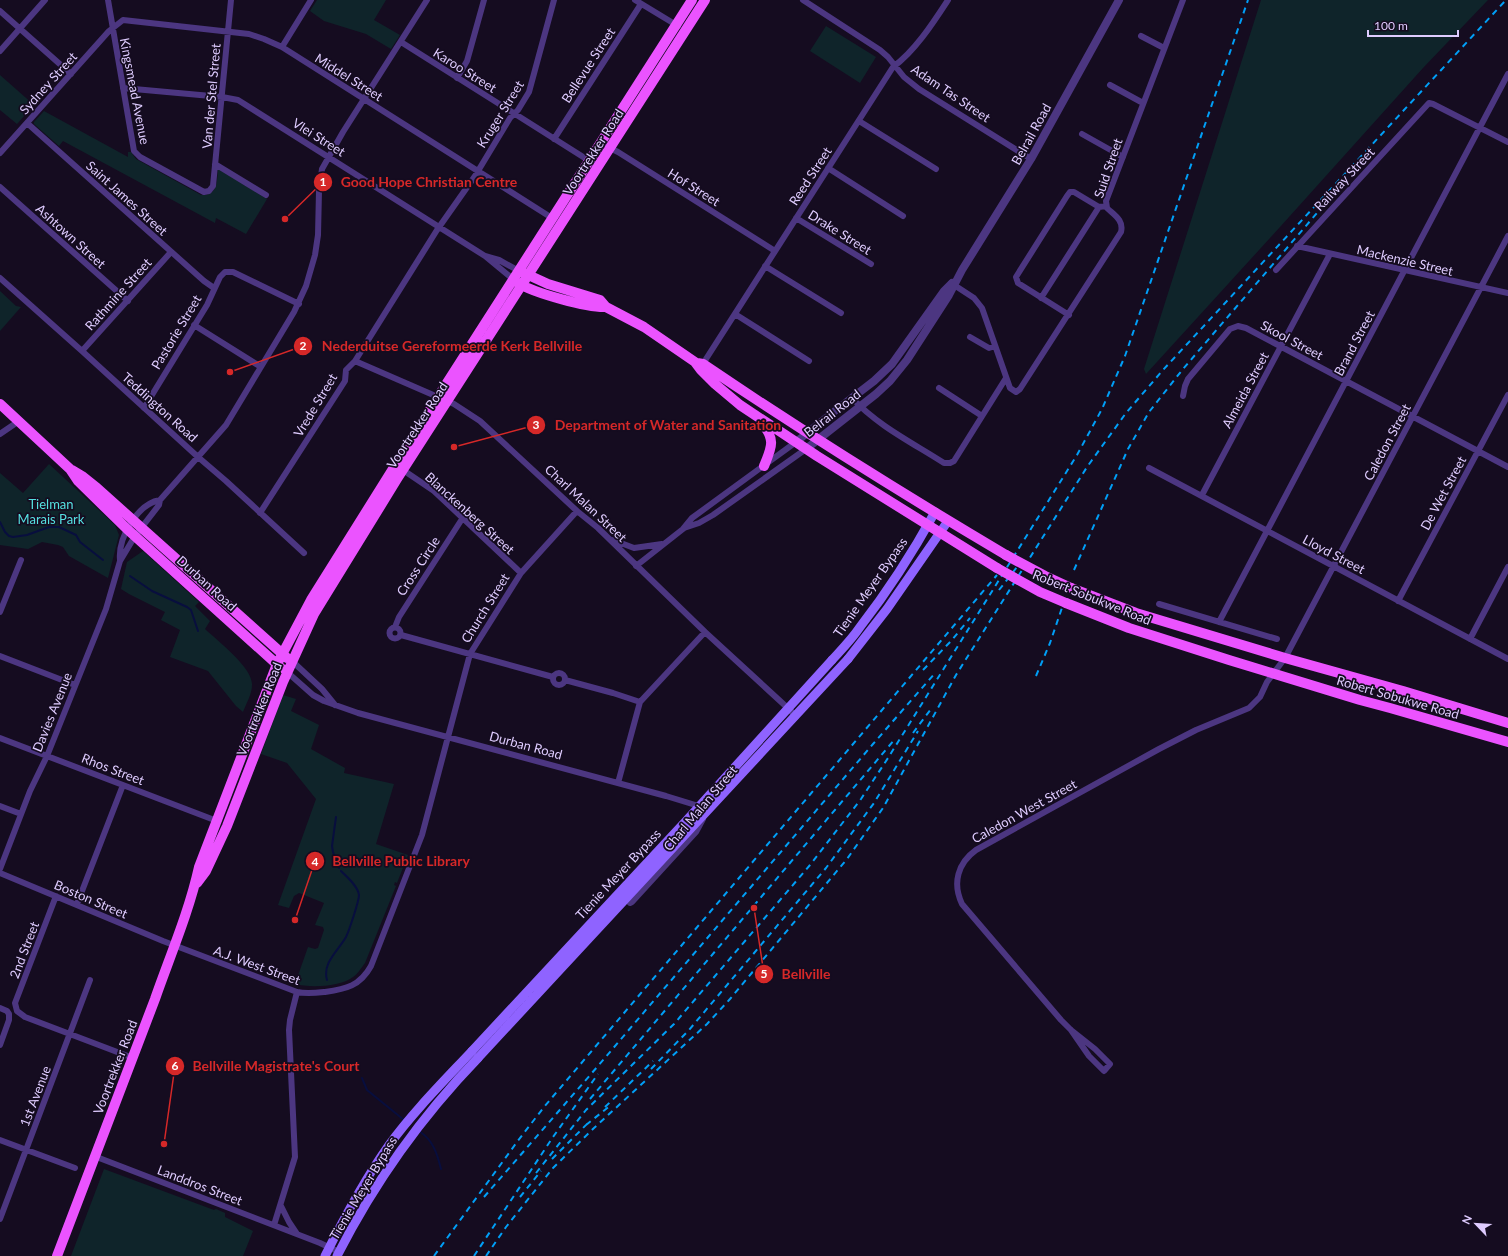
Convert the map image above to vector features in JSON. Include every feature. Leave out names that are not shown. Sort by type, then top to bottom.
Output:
[{"type":"main road","name":"Voortrekker Road","points":[[57,1256],[94,1156],[133,1058],[195,886],[199,867],[282,654],[328,571],[692,0]]},
{"type":"main road","name":"Voortrekker Road","points":[[195,886],[206,871],[227,826],[274,702],[317,609],[403,470],[705,0]]},
{"type":"main road","name":"Robert Sobukwe Road","points":[[516,275],[529,276],[548,284],[600,300],[606,307],[644,327],[700,366],[808,432],[948,521],[1006,555],[1071,588],[1136,613],[1508,723]]},
{"type":"main road","name":"Robert Sobukwe Road","points":[[516,275],[522,285],[534,291],[597,307],[606,307]]},
{"type":"main road","name":"Robert Sobukwe Road","points":[[700,366],[740,405],[756,416],[940,534],[1040,592],[1128,628],[1273,674],[1508,742]]},
{"type":"main road","name":"Durban Road","points":[[0,404],[70,469],[82,476],[133,520],[282,654],[292,661]]},
{"type":"main road","points":[[756,416],[767,429],[771,438],[771,449],[764,466]]},
{"type":"main road","name":"Durban Road","points":[[70,469],[78,481],[127,529],[287,672]]},
{"type":"main road","name":"Tienie Meyer Bypass","points":[[338,1254],[370,1196],[411,1135],[449,1089],[475,1054],[860,628],[936,512]]},
{"type":"main road","name":"Tienie Meyer Bypass","points":[[325,1256],[360,1189],[379,1160],[414,1114],[475,1054],[848,659],[887,609],[948,521]]},
{"type":"street","points":[[0,51],[45,0]]},
{"type":"street","name":"Kingsmead Avenue","points":[[108,0],[134,151],[140,157],[202,192],[207,192]]},
{"type":"street","name":"Van der Stel Street","points":[[207,192],[213,186],[231,0]]},
{"type":"street","points":[[282,48],[311,0]]},
{"type":"street","points":[[160,500],[226,425],[299,304],[315,255],[318,235],[322,169],[427,0]]},
{"type":"street","points":[[457,78],[468,61],[484,0]]},
{"type":"street","name":"Kruger Street","points":[[439,227],[478,171],[510,118],[531,88],[554,0]]},
{"type":"street","points":[[635,0],[685,31]]},
{"type":"street","name":"Adam Tas Street","points":[[804,0],[880,50],[904,77],[920,89],[1031,159]]},
{"type":"street","name":"Reed Street","points":[[700,366],[766,266],[893,67],[926,32],[948,0]]},
{"type":"street","name":"Belrail Road","points":[[636,566],[683,529],[692,518],[796,442],[874,381],[892,364],[944,291],[958,276],[1031,159],[1119,0]]},
{"type":"street","name":"Suid Street","points":[[1006,378],[1011,390],[1016,392],[1023,388],[1122,232],[1121,221],[1106,206],[1107,199],[1181,1]]},
{"type":"street","name":"Bellevue Street","points":[[554,139],[641,4]]},
{"type":"street","points":[[0,11],[71,74]]},
{"type":"street","name":"Middel Street","points":[[112,28],[124,20],[228,31],[249,34],[264,39],[282,48],[552,218]]},
{"type":"street","name":"Sydney Street","points":[[0,154],[112,28]]},
{"type":"street","points":[[1141,36],[1164,48]]},
{"type":"street","name":"Karoo Street","points":[[401,42],[599,167]]},
{"type":"street","name":"Brand Street","points":[[1219,622],[1508,74]]},
{"type":"street","points":[[1110,84],[1143,102]]},
{"type":"street","name":"Vlei Street","points":[[123,88],[222,97],[242,102],[516,275]]},
{"type":"street","name":"Railway Street","points":[[1276,270],[1429,103],[1480,127]]},
{"type":"street","points":[[858,121],[936,169]]},
{"type":"street","name":"Saint James Street","points":[[27,123],[171,252],[214,288]]},
{"type":"street","points":[[1480,127],[1508,142]]},
{"type":"street","points":[[1082,134],[1123,157]]},
{"type":"street","name":"Hof Street","points":[[600,143],[611,148],[775,251]]},
{"type":"street","points":[[215,164],[266,195]]},
{"type":"street","points":[[828,168],[903,216]]},
{"type":"street","name":"Ashtown Street","points":[[0,187],[128,301]]},
{"type":"street","points":[[1069,315],[1018,283],[1016,277],[1070,192],[1074,192],[1098,208]]},
{"type":"street","points":[[1041,298],[1098,208],[1106,206]]},
{"type":"street","name":"Drake Street","points":[[796,218],[871,264]]},
{"type":"street","name":"Vrede Street","points":[[260,513],[345,381],[346,370],[355,362],[439,227]]},
{"type":"street","name":"Caledon Street","points":[[1285,658],[1508,236]]},
{"type":"street","name":"Mackenzie Street","points":[[1297,246],[1508,293]]},
{"type":"street","name":"Rathmine Street","points":[[82,351],[171,252]]},
{"type":"street","name":"Almeida Street","points":[[1202,495],[1330,254]]},
{"type":"street","name":"Vlei Street","points":[[485,256],[499,260],[516,275]]},
{"type":"street","points":[[766,266],[841,313]]},
{"type":"street","name":"Pastorie Street","points":[[144,408],[207,305],[221,275],[228,272],[233,272],[299,304]]},
{"type":"street","name":"Teddington Road","points":[[0,278],[304,553]]},
{"type":"street","points":[[852,398],[876,420],[948,464],[954,461],[1006,378],[982,308],[974,298],[952,284]]},
{"type":"street","name":"Belrail Road","points":[[683,529],[699,523],[713,515],[806,449],[890,381],[907,360],[949,295],[952,284]]},
{"type":"street","points":[[735,314],[809,362]]},
{"type":"street","points":[[194,325],[261,367]]},
{"type":"street","name":"Skool Street","points":[[1183,396],[1184,386],[1188,379],[1230,329],[1238,326],[1246,328],[1508,467]]},
{"type":"street","points":[[970,337],[989,348],[995,346]]},
{"type":"street","name":"Charl Malan Street","points":[[355,362],[448,401],[480,421],[609,539],[705,632],[791,711],[796,717],[710,810],[700,823],[696,832],[632,902],[630,902],[621,892],[700,806],[791,711]]},
{"type":"street","points":[[939,388],[982,416]]},
{"type":"street","name":"De Wet Street","points":[[1398,601],[1508,395]]},
{"type":"street","points":[[0,434],[19,421]]},
{"type":"street","name":"Lloyd Street","points":[[1149,468],[1508,658]]},
{"type":"street","name":"Blanckenberg Street","points":[[403,470],[434,491],[521,573]]},
{"type":"street","name":"Davies Avenue","points":[[0,869],[35,780],[48,756],[106,609],[120,561],[135,536],[159,505],[160,500],[154,501],[133,520],[127,529],[120,550],[120,561]]},
{"type":"street","name":"Church Street","points":[[448,737],[470,654],[521,573],[577,511]]},
{"type":"street","name":"Cross Circle","points":[[395,627],[407,604],[462,519]]},
{"type":"street","points":[[609,539],[634,548],[663,544]]},
{"type":"street","points":[[0,612],[21,560]]},
{"type":"street","points":[[1470,639],[1508,567]]},
{"type":"street","points":[[1159,604],[1277,639]]},
{"type":"street","points":[[395,627],[400,630],[401,635],[396,639],[391,637],[390,631],[395,627]]},
{"type":"street","points":[[618,783],[640,702],[705,632]]},
{"type":"street","points":[[401,635],[553,677],[556,684],[561,684],[565,680],[640,702]]},
{"type":"street","points":[[0,656],[75,685]]},
{"type":"street","name":"Caledon West Street","points":[[1071,1030],[1044,1001],[962,904],[956,884],[961,865],[970,855],[1159,749],[1196,730],[1249,708],[1260,697],[1273,674],[1285,658]]},
{"type":"street","name":"Durban Road","points":[[292,661],[322,688],[335,705]]},
{"type":"street","name":"Durban Road","points":[[287,672],[313,695],[324,701],[358,713],[618,783],[710,810]]},
{"type":"street","name":"A.J. West Street","points":[[174,945],[297,992],[312,993],[344,989],[358,982],[369,969],[418,849],[448,737]]},
{"type":"street","name":"Rhos Street","points":[[0,738],[217,821]]},
{"type":"street","points":[[77,904],[123,785]]},
{"type":"street","points":[[0,806],[21,814]]},
{"type":"street","name":"Boston Street","points":[[0,873],[174,945]]},
{"type":"street","name":"2nd Street","points":[[56,896],[15,1003],[16,1012],[25,1017],[70,1034]]},
{"type":"street","name":"1st Avenue","points":[[0,1219],[90,980]]},
{"type":"street","points":[[274,1225],[295,1157],[289,1030],[297,992]]},
{"type":"street","points":[[0,1008],[7,1011],[9,1014],[9,1021],[0,1045]]},
{"type":"street","points":[[1071,1030],[1096,1049],[1110,1064],[1104,1071],[1089,1056],[1071,1030]]},
{"type":"street","points":[[70,1034],[133,1058]]},
{"type":"street","points":[[0,1140],[75,1168]]},
{"type":"street","name":"Landdros Street","points":[[94,1156],[298,1234],[329,1247],[338,1254]]},
{"type":"street","points":[[281,1206],[284,1215],[298,1234]]},
{"type":"green space","points":[[317,0],[386,0],[374,20],[400,35],[391,49],[366,34],[324,21],[310,11]]},
{"type":"green space","points":[[1261,0],[1488,0],[1423,68],[1146,374],[1144,369]]},
{"type":"green space","points":[[826,26],[876,57],[860,83],[810,51]]},
{"type":"green space","points":[[0,75],[34,105],[17,124],[0,110]]},
{"type":"green space","points":[[44,111],[128,157],[128,152],[131,152],[136,159],[201,195],[211,193],[216,187],[218,169],[267,199],[246,234],[216,218],[215,223],[63,141],[59,146],[34,124],[34,122]]},
{"type":"green space","points":[[0,291],[16,306],[21,307],[0,331]]},
{"type":"green space","name":"Tielman Marais Park","points":[[49,464],[115,525],[119,535],[108,578],[69,556],[63,547],[58,545],[42,542],[28,549],[0,545],[0,473],[23,493]]},
{"type":"green space","points":[[143,551],[199,602],[195,606],[210,621],[205,629],[234,655],[247,671],[251,678],[252,688],[243,712],[236,706],[208,671],[170,657],[180,630],[161,620],[165,612],[121,589],[127,562]]},
{"type":"green space","points":[[283,695],[296,699],[291,711],[319,725],[311,749],[345,768],[344,773],[394,784],[376,844],[408,855],[397,883],[395,882],[394,885],[396,886],[365,963],[353,977],[333,985],[309,986],[295,984],[308,947],[315,949],[318,948],[324,930],[323,927],[315,925],[324,903],[299,893],[294,896],[289,908],[278,905],[316,799],[287,763],[261,754]]},
{"type":"green space","points":[[104,1169],[225,1213],[225,1217],[253,1231],[243,1256],[71,1256]]},
{"type":"waterway","points":[[0,522],[5,532],[9,536],[13,537],[27,535],[49,527],[59,527],[76,535],[80,542],[103,560]]},
{"type":"waterway","points":[[130,576],[152,591],[191,610],[198,631]]},
{"type":"waterway","points":[[336,817],[332,846],[339,868]]},
{"type":"waterway","points":[[327,980],[327,968],[332,957],[346,937],[354,916],[359,895],[354,885],[341,871]]},
{"type":"waterway","points":[[362,1078],[367,1090],[404,1120]]},
{"type":"waterway","points":[[419,1131],[428,1138],[434,1147],[441,1169]]},
{"type":"railway","points":[[536,1173],[586,1110],[674,1024],[810,865],[861,799],[1077,455],[1102,409],[1125,356],[1248,0]]},
{"type":"railway","points":[[486,1256],[506,1227],[553,1168],[594,1128],[707,1024],[730,999],[847,859],[883,808],[956,675],[1087,467],[1126,413],[1163,370],[1506,0]]},
{"type":"railway","points":[[1074,570],[1128,449],[1149,412],[1183,369],[1323,206]]},
{"type":"railway","points":[[999,590],[1021,562]]},
{"type":"railway","points":[[434,1256],[544,1107],[997,575]]},
{"type":"railway","points":[[1036,676],[1050,643],[1066,596]]},
{"type":"railway","points":[[923,670],[952,640],[970,618]]},
{"type":"railway","points":[[484,1197],[936,672]]},
{"type":"railway","points":[[913,733],[931,709]]},
{"type":"railway","points":[[651,1069],[689,1030],[826,868],[874,803],[918,731]]},
{"type":"railway","points":[[590,1099],[895,739]]},
{"type":"railway","points":[[605,1107],[653,1061]]},
{"type":"railway","points":[[474,1256],[553,1137],[598,1074]]},
{"type":"railway","points":[[586,1125],[611,1105]]},
{"type":"railway","points":[[552,1159],[589,1122]]},
{"type":"railway","points":[[520,1197],[541,1171]]},
{"type":"place","name":"Good Hope Christian Centre","points":[[285,219]]},
{"type":"place","name":"Nederduitse Gereformeerde Kerk Bellville","points":[[230,372]]},
{"type":"place","name":"Department of Water and Sanitation","points":[[454,447]]},
{"type":"place","name":"Bellville","points":[[754,908]]},
{"type":"place","name":"Bellville Public Library","points":[[295,920]]},
{"type":"place","name":"Bellville Magistrate's Court","points":[[164,1144]]}]
